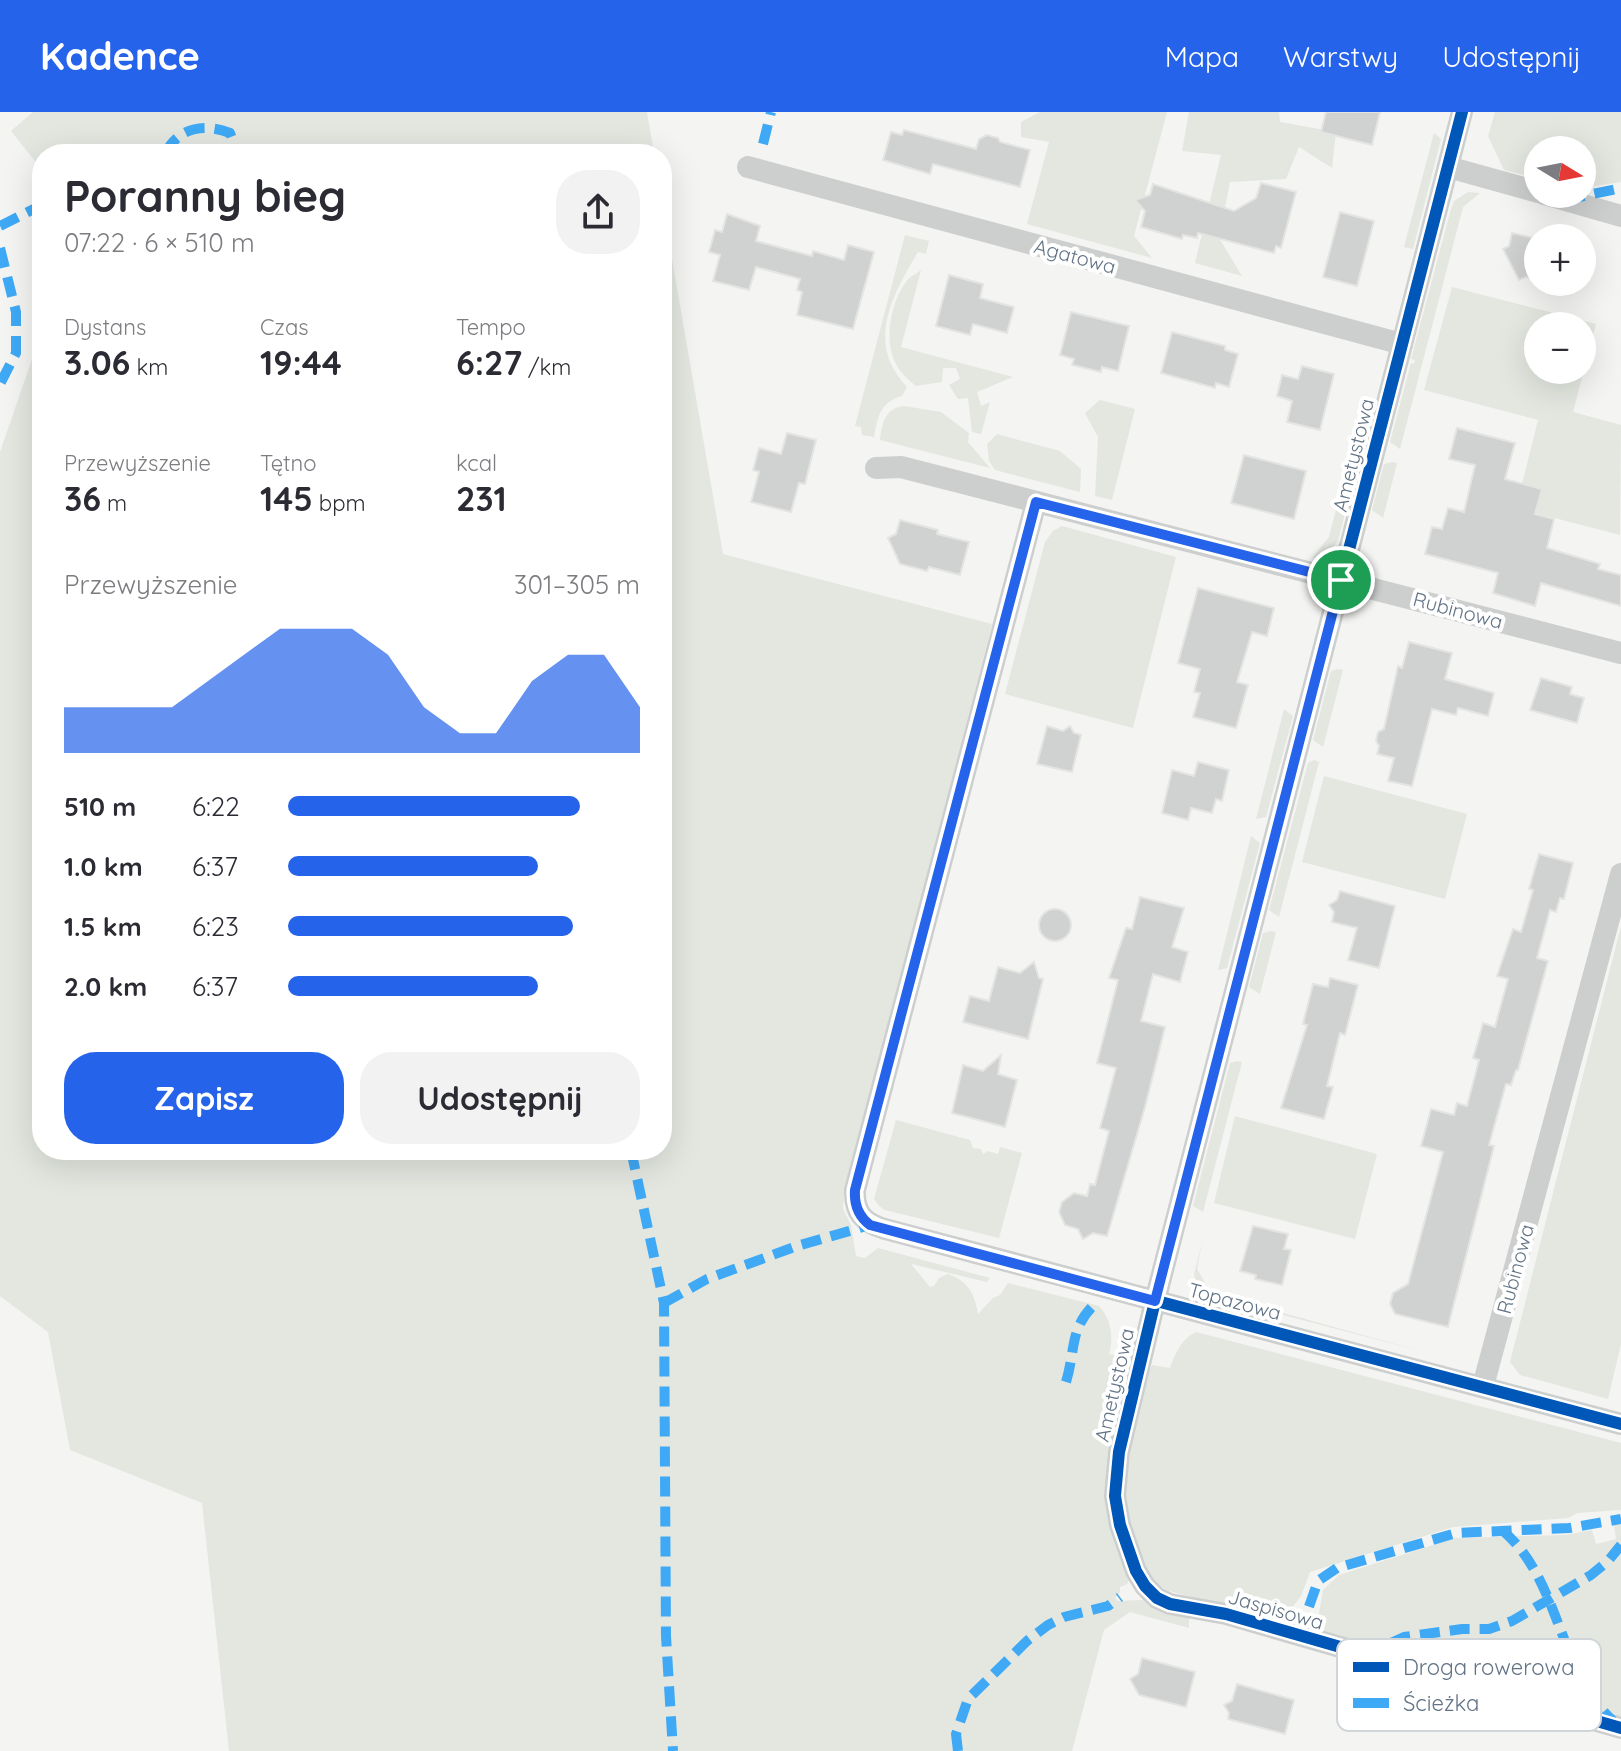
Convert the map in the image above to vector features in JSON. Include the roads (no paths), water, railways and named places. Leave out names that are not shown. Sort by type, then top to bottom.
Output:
[{"type":"street","name":"Ametystowa","points":[[1129,1553],[1117,1516],[1115,1476],[1155,1301],[1462,112]]},
{"type":"street","name":"Agatowa","points":[[748,167],[1402,344]]},
{"type":"street","points":[[1448,167],[1524,188]]},
{"type":"street","points":[[1593,208],[1621,216]]},
{"type":"street","name":"Rubinowa","points":[[876,468],[901,467],[1621,653]]},
{"type":"street","name":"Topazowa","points":[[1036,502],[855,1190],[861,1217],[870,1225],[1621,1424]]},
{"type":"street","name":"Rubinowa","points":[[1483,1386],[1621,874]]},
{"type":"street","name":"Jaspisowa","points":[[1129,1553],[1145,1586],[1164,1602],[1226,1614],[1337,1646]]},
{"type":"street","name":"Jaspisowa","points":[[1601,1722],[1621,1728]]}]
